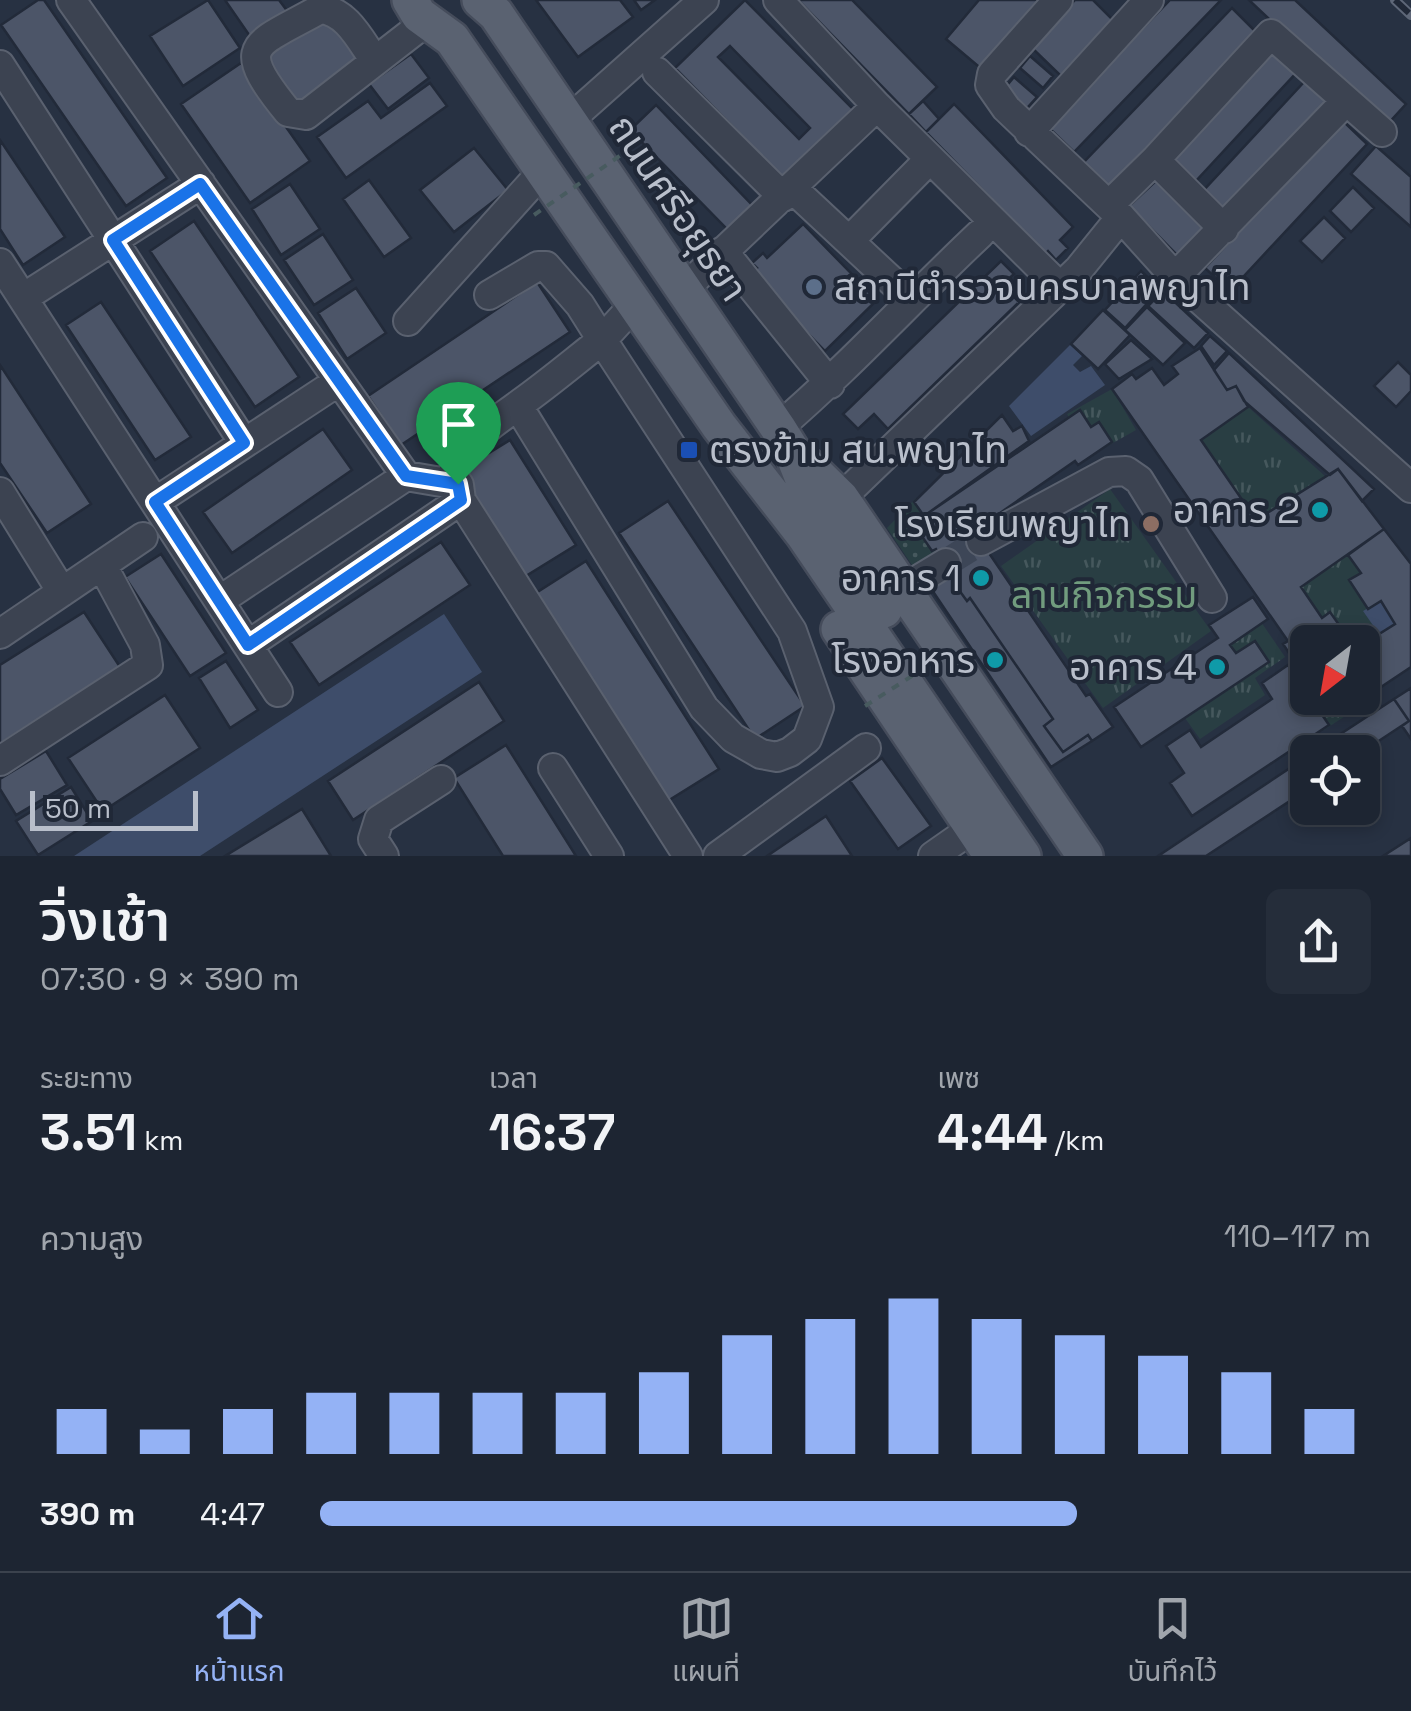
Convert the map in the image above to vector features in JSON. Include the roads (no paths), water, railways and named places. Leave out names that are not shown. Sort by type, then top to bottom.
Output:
[{"type":"main road","name":"ถนนศรีอยุธยา","points":[[489,5],[784,439],[841,498],[1085,856]]},
{"type":"main road","points":[[432,15],[749,468],[803,534],[1023,856]]},
{"type":"main road","name":"ถนนศรีอยุธยา","points":[[784,439],[812,502],[1050,856]]},
{"type":"main road","points":[[749,468],[786,550],[983,842]]},
{"type":"street","points":[[72,0],[406,476],[460,492]]},
{"type":"street","points":[[568,121],[704,0]]},
{"type":"street","points":[[778,0],[877,106],[1060,288]]},
{"type":"street","points":[[1058,0],[992,74],[990,85],[1029,132],[1115,211],[1175,277],[1411,488]]},
{"type":"street","points":[[1029,132],[1149,0]]},
{"type":"street","points":[[374,61],[432,15]]},
{"type":"street","points":[[841,498],[1098,249],[1115,211],[1155,160],[1271,34],[1382,132]]},
{"type":"street","points":[[0,65],[244,443]]},
{"type":"street","points":[[657,72],[788,193],[850,240],[911,299]]},
{"type":"street","points":[[1175,277],[1346,101]]},
{"type":"street","points":[[683,290],[877,106]]},
{"type":"street","points":[[1155,160],[1224,228]]},
{"type":"street","points":[[850,240],[921,168]]},
{"type":"street","points":[[408,322],[542,172]]},
{"type":"street","points":[[22,298],[200,184]]},
{"type":"street","points":[[784,439],[911,299],[980,234]]},
{"type":"street","points":[[723,252],[830,384]]},
{"type":"street","points":[[0,263],[278,692]]},
{"type":"street","points":[[489,295],[538,266],[546,266],[580,305],[800,646],[819,707],[807,739],[790,752],[776,756],[761,754],[734,738],[704,708],[518,406]]},
{"type":"street","points":[[634,305],[602,340],[518,406],[491,422],[467,446],[452,475],[688,856]]},
{"type":"street","points":[[155,502],[339,381]]},
{"type":"street","points":[[981,541],[1090,481],[1109,472],[1126,471],[1138,480],[1212,598]]},
{"type":"street","points":[[219,601],[406,476]]},
{"type":"street","points":[[0,492],[62,592]]},
{"type":"street","points":[[248,645],[460,492]]},
{"type":"street","points":[[0,634],[143,537]]},
{"type":"street","points":[[902,589],[946,563]]},
{"type":"street","points":[[0,761],[148,665],[145,644],[102,565]]},
{"type":"street","points":[[725,854],[866,748]]},
{"type":"street","points":[[553,768],[609,856]]},
{"type":"street","points":[[383,856],[373,839],[379,820],[441,780]]},
{"type":"street","points":[[933,856],[983,842]]},
{"type":"water","points":[[1070,345],[1082,356],[1073,365],[1080,372],[1091,366],[1105,385],[1031,436],[1009,406]]},
{"type":"water","points":[[1381,601],[1395,624],[1380,633],[1380,625],[1373,625],[1363,611]]},
{"type":"water","points":[[444,614],[482,672],[200,856],[74,856]]},
{"type":"tunnel","points":[[946,563],[981,541]]},
{"type":"railway","points":[[1395,0],[1411,15]]},
{"type":"place","name":"สถานีตำรวจนครบาลพญาไท","points":[[814,287]]},
{"type":"place","name":"ตรงข้าม สน.พญาไท","points":[[689,450]]},
{"type":"place","name":"อาคาร 2","points":[[1320,510]]},
{"type":"place","name":"โรงเรียนพญาไท","points":[[1151,524]]},
{"type":"place","name":"อาคาร 1","points":[[981,578]]},
{"type":"place","name":"โรงอาหาร","points":[[995,660]]},
{"type":"place","name":"อาคาร 4","points":[[1217,667]]},
{"type":"park label","name":"ลานกิจกรรม","points":[[1104,595]]}]
